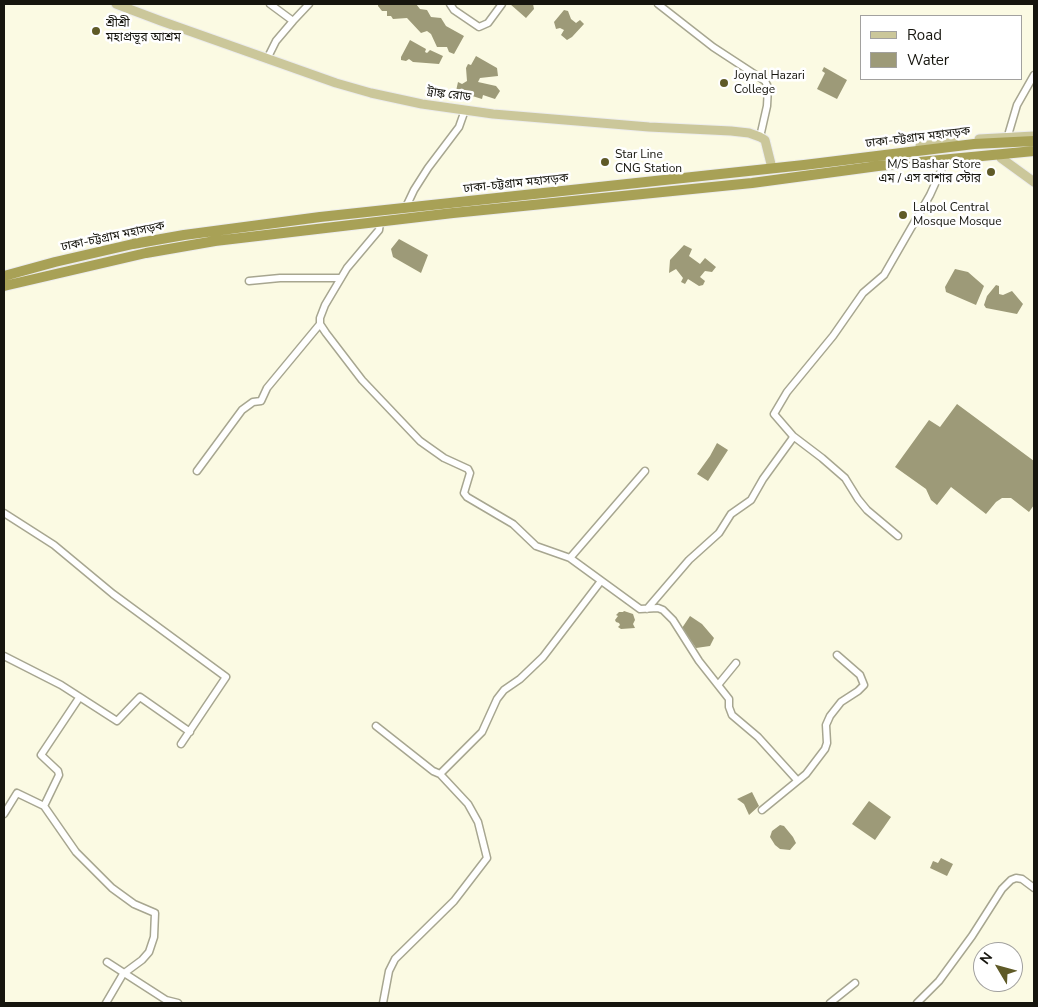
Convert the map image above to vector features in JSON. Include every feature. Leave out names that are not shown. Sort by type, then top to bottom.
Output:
[{"type":"highway","name":"ঢাকা-চট্টগ্রাম মহাসড়ক","points":[[4,276],[124,246],[184,234],[320,217],[804,165],[974,144],[1034,141]]},
{"type":"highway","name":"ঢাকা-চট্টগ্রাম মহাসড়ক","points":[[4,286],[188,245],[453,213],[804,177],[889,165],[1034,153]]},
{"type":"highway","points":[[804,165],[804,177]]},
{"type":"highway","points":[[705,175],[700,178],[699,182],[700,185],[705,187]]},
{"type":"highway","points":[[685,178],[690,182],[690,186],[686,189]]},
{"type":"main road","name":"ট্রাঙ্ক রোড","points":[[116,4],[267,59],[371,93],[422,104],[649,128],[731,131],[749,133],[760,137]]},
{"type":"main road","points":[[891,154],[902,149],[934,144],[1034,136]]},
{"type":"main road","points":[[760,137],[765,140],[772,168]]},
{"type":"main road","points":[[889,165],[901,167],[944,164],[1017,157],[1034,153]]},
{"type":"main road","points":[[1016,169],[1013,161],[1017,157]]},
{"type":"main road","points":[[1001,158],[1034,182]]},
{"type":"street","points":[[270,4],[294,21]]},
{"type":"street","points":[[267,59],[276,40],[309,4]]},
{"type":"street","points":[[450,4],[454,10],[478,27],[488,23],[502,4]]},
{"type":"street","points":[[658,4],[713,47],[765,81],[768,87],[767,106],[760,137]]},
{"type":"street","points":[[1009,137],[1017,105],[1034,75]]},
{"type":"street","points":[[405,209],[428,168],[459,127],[465,110]]},
{"type":"street","points":[[898,536],[862,504],[845,478],[793,436],[774,414],[787,392],[833,336],[863,293],[884,274],[930,195],[944,164]]},
{"type":"street","points":[[380,222],[379,230],[347,268],[325,305],[320,318],[320,324],[362,380],[420,441],[444,458],[468,469],[470,473],[464,493],[467,497],[513,524],[536,546],[570,558],[640,609],[658,608],[663,610],[673,620],[699,661],[729,699],[732,715],[758,737],[797,780]]},
{"type":"street","points":[[249,281],[280,278],[341,278]]},
{"type":"street","points":[[197,471],[242,410],[253,402],[261,401],[267,388],[320,324]]},
{"type":"street","points":[[647,610],[689,560],[719,533],[731,514],[751,500],[793,436]]},
{"type":"street","points":[[570,558],[645,471]]},
{"type":"street","points":[[4,512],[54,544],[113,594],[226,677],[181,744]]},
{"type":"street","points":[[440,774],[482,732],[500,695],[543,657],[601,582]]},
{"type":"street","points":[[762,810],[806,774],[825,749],[827,743],[826,725],[830,716],[841,702],[864,685],[860,675],[836,655]]},
{"type":"street","points":[[4,656],[61,685],[117,720],[140,697],[190,732]]},
{"type":"street","points":[[718,684],[736,663]]},
{"type":"street","points":[[44,806],[59,775],[58,770],[41,755],[79,698]]},
{"type":"street","points":[[376,726],[433,771],[440,774],[468,804],[478,822],[487,858],[454,901],[395,958],[389,971],[383,1003]]},
{"type":"street","points":[[4,814],[18,793],[44,806],[76,852],[112,888],[134,904],[156,914],[154,937],[149,952],[142,960],[123,974],[106,1003]]},
{"type":"street","points":[[917,1003],[939,981],[972,936],[1002,889],[1011,880],[1016,878],[1022,879],[1034,888]]},
{"type":"street","points":[[107,962],[166,1000],[178,1003]]},
{"type":"street","points":[[830,1003],[855,983]]},
{"type":"water","points":[[378,4],[416,4],[420,9],[427,10],[431,17],[441,18],[446,26],[464,36],[454,54],[449,52],[447,47],[437,47],[431,34],[427,31],[421,33],[407,18],[393,19],[391,16],[387,16],[387,11],[382,11]]},
{"type":"water","points":[[510,4],[533,4],[534,9],[526,18]]},
{"type":"water","points":[[564,10],[568,11],[571,19],[576,23],[580,20],[584,24],[567,40],[561,35],[564,30],[556,29],[554,22]]},
{"type":"water","points":[[410,40],[426,49],[425,52],[427,53],[430,50],[443,56],[439,64],[413,62],[409,59],[406,61],[401,60]]},
{"type":"water","points":[[476,56],[497,68],[498,76],[480,78],[478,82],[496,86],[500,91],[495,99],[483,95],[482,99],[456,91],[458,82],[462,84],[467,81],[466,68],[468,64],[471,65]]},
{"type":"water","points":[[824,67],[847,80],[837,99],[817,89],[825,73],[822,71]]},
{"type":"water","points":[[399,239],[428,255],[421,273],[393,257],[391,249]]},
{"type":"water","points":[[684,245],[692,249],[689,256],[700,264],[705,258],[716,267],[712,272],[705,271],[700,277],[705,281],[703,285],[699,286],[688,279],[685,284],[681,282],[683,278],[676,269],[669,273],[670,260]]},
{"type":"water","points":[[955,269],[968,272],[984,286],[976,305],[946,292],[945,287]]},
{"type":"water","points":[[996,285],[999,286],[999,294],[1003,295],[1012,291],[1023,304],[1017,314],[986,308],[984,305],[987,296]]},
{"type":"water","points":[[957,404],[1034,461],[1034,505],[1029,512],[1011,498],[1002,498],[986,514],[951,487],[937,505],[931,500],[926,489],[895,467],[929,420],[940,427]]},
{"type":"water","points":[[717,443],[728,450],[708,481],[697,474]]},
{"type":"water","points":[[624,611],[633,614],[635,628],[621,629],[618,627],[620,625],[615,620],[618,616],[616,615]]},
{"type":"water","points":[[690,616],[702,624],[714,638],[710,646],[696,648],[682,628]]},
{"type":"water","points":[[752,792],[759,806],[749,815],[744,804],[737,799]]},
{"type":"water","points":[[869,801],[891,817],[875,840],[852,824]]},
{"type":"water","points":[[780,825],[784,826],[796,843],[790,850],[780,849],[770,837],[772,831]]},
{"type":"water","points":[[941,858],[953,864],[947,876],[930,868],[933,861],[938,863]]},
{"type":"place","name":"শ্রীশ্রী মহাপ্রভূর আশ্রম","points":[[96,31]]},
{"type":"place","name":"Joynal Hazari College","points":[[724,83]]},
{"type":"place","name":"Star Line CNG Station","points":[[605,162]]},
{"type":"place","name":"M/S Bashar Store এম / এস বাশার স্টোর","points":[[991,172]]},
{"type":"place","name":"Lalpol Central Mosque Mosque","points":[[903,215]]}]
